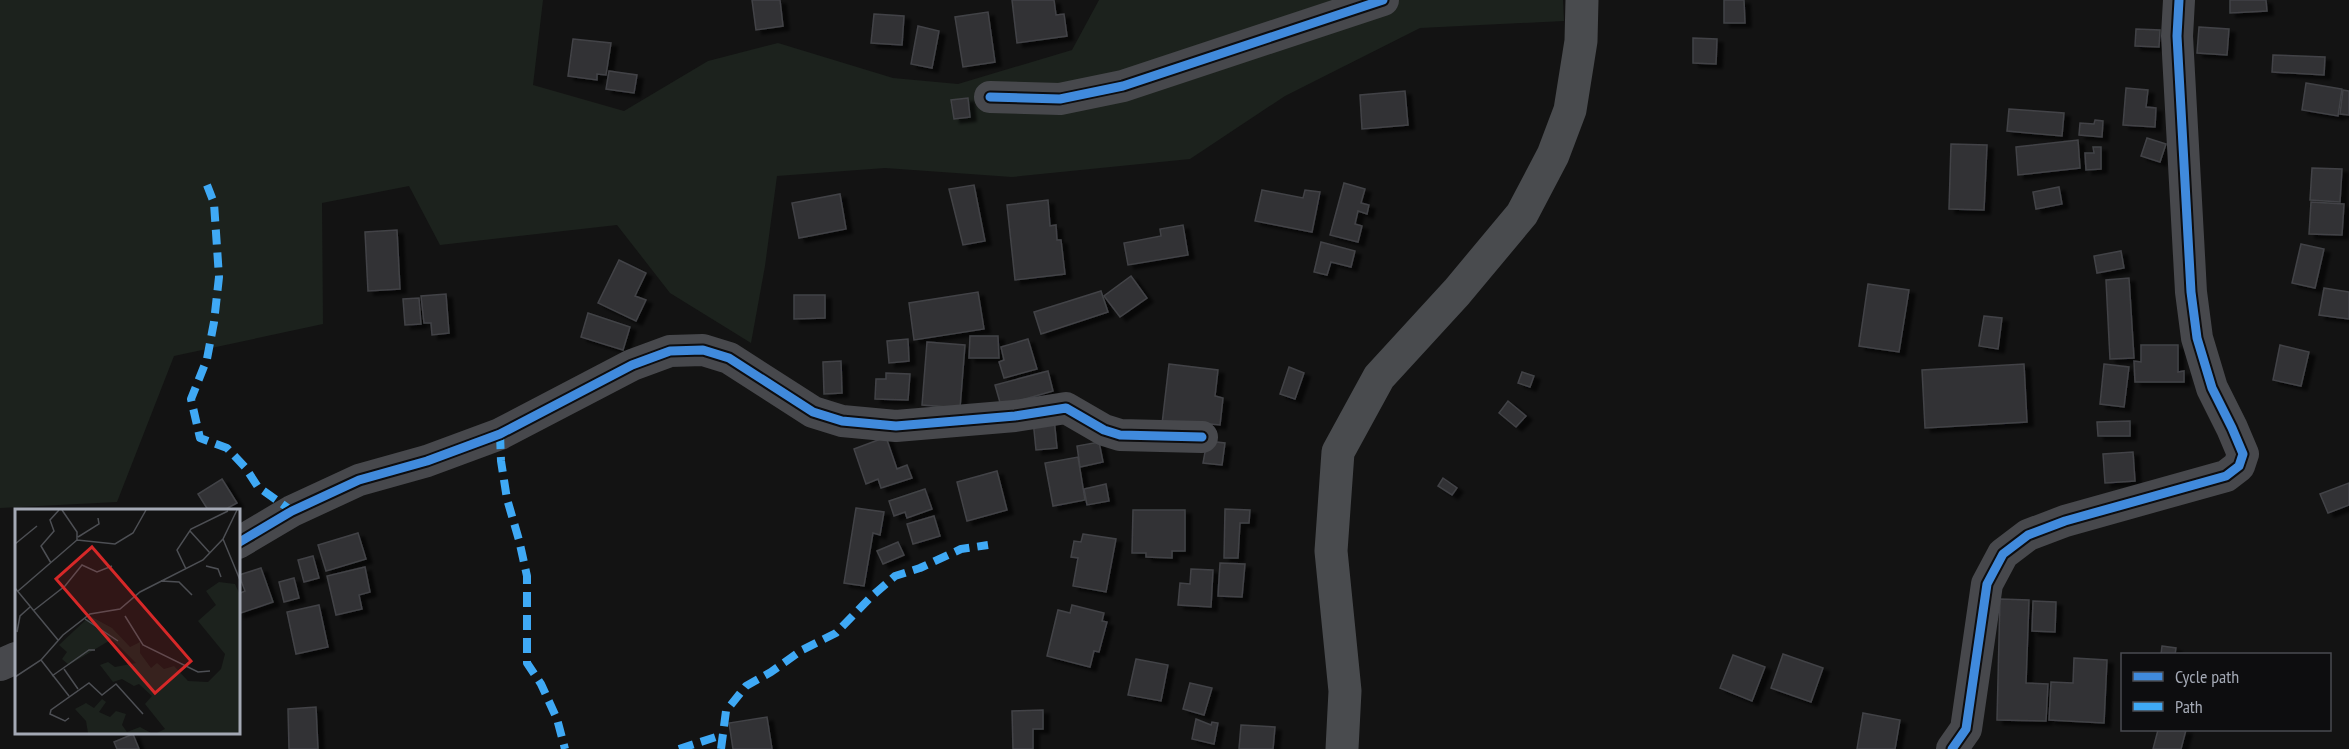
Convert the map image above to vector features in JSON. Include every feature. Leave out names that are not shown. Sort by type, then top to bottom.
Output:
[{"type":"main road","points":[[1342,749],[1345,691],[1331,551],[1338,452],[1379,377],[1457,292],[1522,214],[1553,155],[1570,110],[1581,41],[1582,0]]},
{"type":"street","points":[[990,96],[1060,99],[1123,86],[1383,0]]},
{"type":"street","points":[[1952,749],[1966,729],[1987,584],[2003,554],[2028,535],[2065,521],[2226,476],[2239,466],[2242,454],[2212,388],[2197,338],[2191,292],[2177,36],[2179,0]]},
{"type":"street","points":[[240,542],[292,511],[359,480],[427,461],[500,434],[632,365],[670,351],[703,350],[729,358],[813,412],[842,421],[896,426],[1015,416],[1066,408],[1104,430],[1120,435],[1202,437]]},
{"type":"street","points":[[0,665],[15,658]]},
{"type":"shaded area","points":[[0,0],[543,0],[533,85],[624,111],[708,61],[778,43],[893,78],[958,84],[1072,50],[1099,0],[1563,0],[1564,21],[1420,28],[1285,96],[1190,159],[1012,177],[885,168],[777,176],[765,266],[751,343],[670,293],[617,225],[440,245],[409,186],[322,203],[323,324],[174,356],[117,502],[0,508]]},
{"type":"building","points":[[752,0],[780,0],[783,26],[756,30]]},
{"type":"building","points":[[1012,0],[1054,0],[1056,15],[1064,14],[1067,36],[1017,43]]},
{"type":"building","points":[[1724,0],[1744,0],[1745,23],[1724,23]]},
{"type":"building","points":[[2230,0],[2266,0],[2267,11],[2230,13]]},
{"type":"building","points":[[988,12],[995,62],[963,67],[955,17]]},
{"type":"building","points":[[874,14],[904,16],[902,45],[871,43]]},
{"type":"building","points":[[918,26],[939,31],[932,68],[911,64]]},
{"type":"building","points":[[2199,27],[2229,29],[2227,55],[2197,53]]},
{"type":"building","points":[[2136,29],[2160,30],[2159,47],[2135,46]]},
{"type":"building","points":[[1693,38],[1717,39],[1716,64],[1693,63]]},
{"type":"building","points":[[573,39],[611,43],[606,75],[597,74],[597,80],[568,76]]},
{"type":"building","points":[[2273,55],[2325,57],[2324,75],[2272,72]]},
{"type":"building","points":[[609,71],[637,75],[634,93],[606,89]]},
{"type":"building","points":[[2306,83],[2342,89],[2338,116],[2302,110]]},
{"type":"building","points":[[2126,88],[2148,90],[2146,107],[2156,108],[2155,127],[2123,125]]},
{"type":"building","points":[[2343,90],[2349,91],[2349,115],[2340,114]]},
{"type":"building","points":[[1405,91],[1408,125],[1362,129],[1360,95]]},
{"type":"building","points":[[968,98],[970,117],[954,119],[951,100]]},
{"type":"building","points":[[2009,109],[2064,113],[2062,136],[2007,131]]},
{"type":"building","points":[[2095,120],[2103,121],[2102,137],[2079,135],[2080,123],[2094,124]]},
{"type":"building","points":[[2147,138],[2166,144],[2160,162],[2141,156]]},
{"type":"building","points":[[2078,140],[2080,168],[2018,175],[2016,147]]},
{"type":"building","points":[[1951,144],[1987,145],[1984,210],[1949,209]]},
{"type":"building","points":[[2093,147],[2101,147],[2101,169],[2086,170],[2085,153],[2094,153]]},
{"type":"building","points":[[2312,168],[2342,169],[2340,202],[2310,200]]},
{"type":"building","points":[[1344,183],[1365,189],[1361,203],[1369,205],[1367,214],[1358,211],[1355,224],[1362,226],[1358,242],[1330,235]]},
{"type":"building","points":[[974,185],[985,241],[963,245],[949,189]]},
{"type":"building","points":[[2059,187],[2062,204],[2036,209],[2033,192]]},
{"type":"building","points":[[1262,190],[1303,198],[1305,190],[1320,192],[1312,232],[1255,221]]},
{"type":"building","points":[[840,194],[846,229],[799,238],[792,203]]},
{"type":"building","points":[[1048,200],[1050,226],[1056,225],[1057,240],[1061,240],[1065,274],[1015,280],[1007,205]]},
{"type":"building","points":[[2311,202],[2344,204],[2342,235],[2309,234]]},
{"type":"building","points":[[1183,225],[1188,255],[1128,265],[1124,243],[1161,236],[1160,229]]},
{"type":"building","points":[[397,230],[400,289],[368,291],[365,232]]},
{"type":"building","points":[[1321,242],[1355,251],[1351,267],[1331,262],[1327,275],[1314,272]]},
{"type":"building","points":[[2301,244],[2324,249],[2315,288],[2292,283]]},
{"type":"building","points":[[2121,251],[2124,268],[2097,273],[2094,256]]},
{"type":"building","points":[[619,260],[646,273],[635,296],[646,300],[636,321],[598,303]]},
{"type":"building","points":[[1131,276],[1147,298],[1120,317],[1104,296]]},
{"type":"building","points":[[2129,278],[2134,358],[2110,359],[2106,280]]},
{"type":"building","points":[[1868,284],[1909,290],[1899,352],[1859,346]]},
{"type":"building","points":[[2324,288],[2349,292],[2349,319],[2319,315]]},
{"type":"building","points":[[1101,291],[1108,312],[1041,334],[1034,312]]},
{"type":"building","points":[[978,292],[984,329],[914,340],[909,303]]},
{"type":"building","points":[[446,294],[449,333],[432,335],[431,323],[424,323],[421,296]]},
{"type":"building","points":[[794,295],[825,295],[825,318],[794,319]]},
{"type":"building","points":[[419,298],[421,324],[405,325],[403,299]]},
{"type":"building","points":[[588,313],[630,327],[623,350],[581,337]]},
{"type":"building","points":[[1984,316],[2002,318],[1998,349],[1979,346]]},
{"type":"building","points":[[970,336],[998,336],[999,358],[969,358]]},
{"type":"building","points":[[908,339],[909,361],[889,363],[887,341]]},
{"type":"building","points":[[1028,339],[1037,369],[1004,378],[999,362],[1004,360],[1001,347]]},
{"type":"building","points":[[927,342],[965,345],[960,408],[922,405]]},
{"type":"building","points":[[2141,345],[2178,345],[2178,372],[2184,371],[2184,382],[2135,382],[2134,361],[2141,362]]},
{"type":"building","points":[[2280,345],[2309,352],[2301,386],[2273,380]]},
{"type":"building","points":[[841,361],[842,393],[824,394],[823,362]]},
{"type":"building","points":[[1169,364],[1218,370],[1215,396],[1223,398],[1220,425],[1211,424],[1211,429],[1162,424]]},
{"type":"building","points":[[2024,364],[2027,422],[1925,428],[1922,370]]},
{"type":"building","points":[[2104,364],[2129,367],[2124,407],[2100,404]]},
{"type":"building","points":[[1289,367],[1304,373],[1295,399],[1280,394]]},
{"type":"building","points":[[1048,371],[1053,391],[1001,406],[995,385]]},
{"type":"building","points":[[1522,372],[1534,376],[1530,387],[1518,383]]},
{"type":"building","points":[[886,373],[910,374],[908,400],[875,399],[876,379],[886,379]]},
{"type":"building","points":[[1508,401],[1526,416],[1516,427],[1499,413]]},
{"type":"building","points":[[1054,418],[1057,448],[1036,450],[1033,420]]},
{"type":"building","points":[[2130,421],[2130,436],[2098,436],[2097,422]]},
{"type":"building","points":[[886,437],[897,469],[907,465],[912,478],[881,488],[878,479],[866,484],[854,449]]},
{"type":"building","points":[[1207,441],[1225,443],[1222,465],[1203,463]]},
{"type":"building","points":[[1099,442],[1103,462],[1080,467],[1077,446]]},
{"type":"building","points":[[2133,452],[2135,481],[2105,483],[2103,454]]},
{"type":"building","points":[[1078,457],[1085,500],[1053,506],[1045,463]]},
{"type":"building","points":[[997,471],[1007,510],[967,521],[957,482]]},
{"type":"building","points":[[1443,478],[1457,488],[1452,495],[1438,486]]},
{"type":"building","points":[[222,479],[237,503],[226,509],[207,509],[198,494]]},
{"type":"building","points":[[2349,483],[2349,505],[2328,513],[2320,494]]},
{"type":"building","points":[[1106,484],[1109,501],[1087,505],[1084,489]]},
{"type":"building","points":[[925,489],[932,509],[907,518],[905,512],[894,516],[889,501]]},
{"type":"building","points":[[856,508],[884,512],[880,535],[873,533],[864,586],[844,583]]},
{"type":"building","points":[[1225,509],[1250,510],[1249,523],[1240,523],[1238,558],[1224,558]]},
{"type":"building","points":[[1133,510],[1185,510],[1185,551],[1172,551],[1172,558],[1146,557],[1146,553],[1132,553]]},
{"type":"building","points":[[934,516],[940,536],[913,544],[907,524]]},
{"type":"building","points":[[358,533],[366,559],[326,571],[318,545]]},
{"type":"building","points":[[1083,534],[1116,539],[1106,592],[1073,586],[1078,558],[1071,557],[1074,541],[1081,542]]},
{"type":"building","points":[[898,542],[904,555],[883,564],[877,551]]},
{"type":"building","points":[[313,556],[319,578],[304,582],[298,560]]},
{"type":"building","points":[[1220,563],[1245,564],[1242,597],[1218,596]]},
{"type":"building","points":[[365,567],[370,592],[359,595],[362,609],[336,615],[327,576]]},
{"type":"building","points":[[261,568],[273,602],[240,613],[240,593],[245,591],[240,575]]},
{"type":"building","points":[[1191,569],[1213,570],[1211,607],[1178,605],[1180,583],[1190,584]]},
{"type":"building","points":[[294,578],[299,598],[284,602],[279,582]]},
{"type":"building","points":[[2000,599],[2029,600],[2026,683],[2048,684],[2046,721],[1997,720]]},
{"type":"building","points":[[2033,601],[2056,602],[2055,632],[2032,631]]},
{"type":"building","points":[[319,605],[328,647],[296,654],[287,612]]},
{"type":"building","points":[[1072,605],[1104,613],[1102,621],[1107,622],[1099,652],[1094,651],[1090,667],[1047,656],[1058,610],[1070,613]]},
{"type":"building","points":[[2162,646],[2176,648],[2175,653],[2161,653]]},
{"type":"building","points":[[1783,654],[1823,668],[1811,702],[1771,688]]},
{"type":"building","points":[[1733,655],[1765,667],[1752,701],[1720,688]]},
{"type":"building","points":[[2074,658],[2107,660],[2104,723],[2049,720],[2051,682],[2073,683]]},
{"type":"building","points":[[1136,659],[1168,665],[1161,701],[1128,695]]},
{"type":"building","points":[[1190,683],[1212,688],[1204,715],[1183,709]]},
{"type":"building","points":[[316,707],[318,749],[289,749],[288,709]]},
{"type":"building","points":[[1043,710],[1043,729],[1033,729],[1033,749],[1013,749],[1012,711]]},
{"type":"building","points":[[1863,713],[1900,720],[1895,749],[1857,749]]},
{"type":"building","points":[[767,717],[772,749],[733,749],[729,723]]},
{"type":"building","points":[[1196,719],[1211,725],[1212,722],[1218,723],[1214,744],[1192,739]]},
{"type":"building","points":[[1241,725],[1275,727],[1273,749],[1239,749]]},
{"type":"building","points":[[2158,731],[2186,731],[2181,749],[2153,749]]},
{"type":"building","points":[[133,734],[139,749],[117,749],[114,742]]},
{"type":"marked path","points":[[207,185],[214,203],[219,277],[207,359],[191,399],[200,438],[227,448],[245,467],[258,487],[292,511]]},
{"type":"marked path","points":[[500,434],[501,461],[507,499],[527,576],[527,663],[541,684],[557,719],[565,749]]},
{"type":"marked path","points":[[721,749],[726,711],[746,686],[802,650],[836,633],[895,576],[920,568],[961,549],[988,545]]},
{"type":"marked path","points":[[679,749],[722,735]]},
{"type":"cycle path","points":[[990,97],[1060,99],[1123,86],[1383,0]]},
{"type":"cycle path","points":[[1952,749],[1966,729],[1987,584],[2003,554],[2028,535],[2065,521],[2226,476],[2239,466],[2243,454],[2212,388],[2197,338],[2191,292],[2177,36],[2179,0]]},
{"type":"cycle path","points":[[240,542],[292,511],[359,480],[427,461],[500,434],[632,365],[670,351],[703,350],[729,358],[813,412],[842,421],[896,426],[1015,416],[1066,408],[1104,430],[1120,435],[1202,437]]}]
